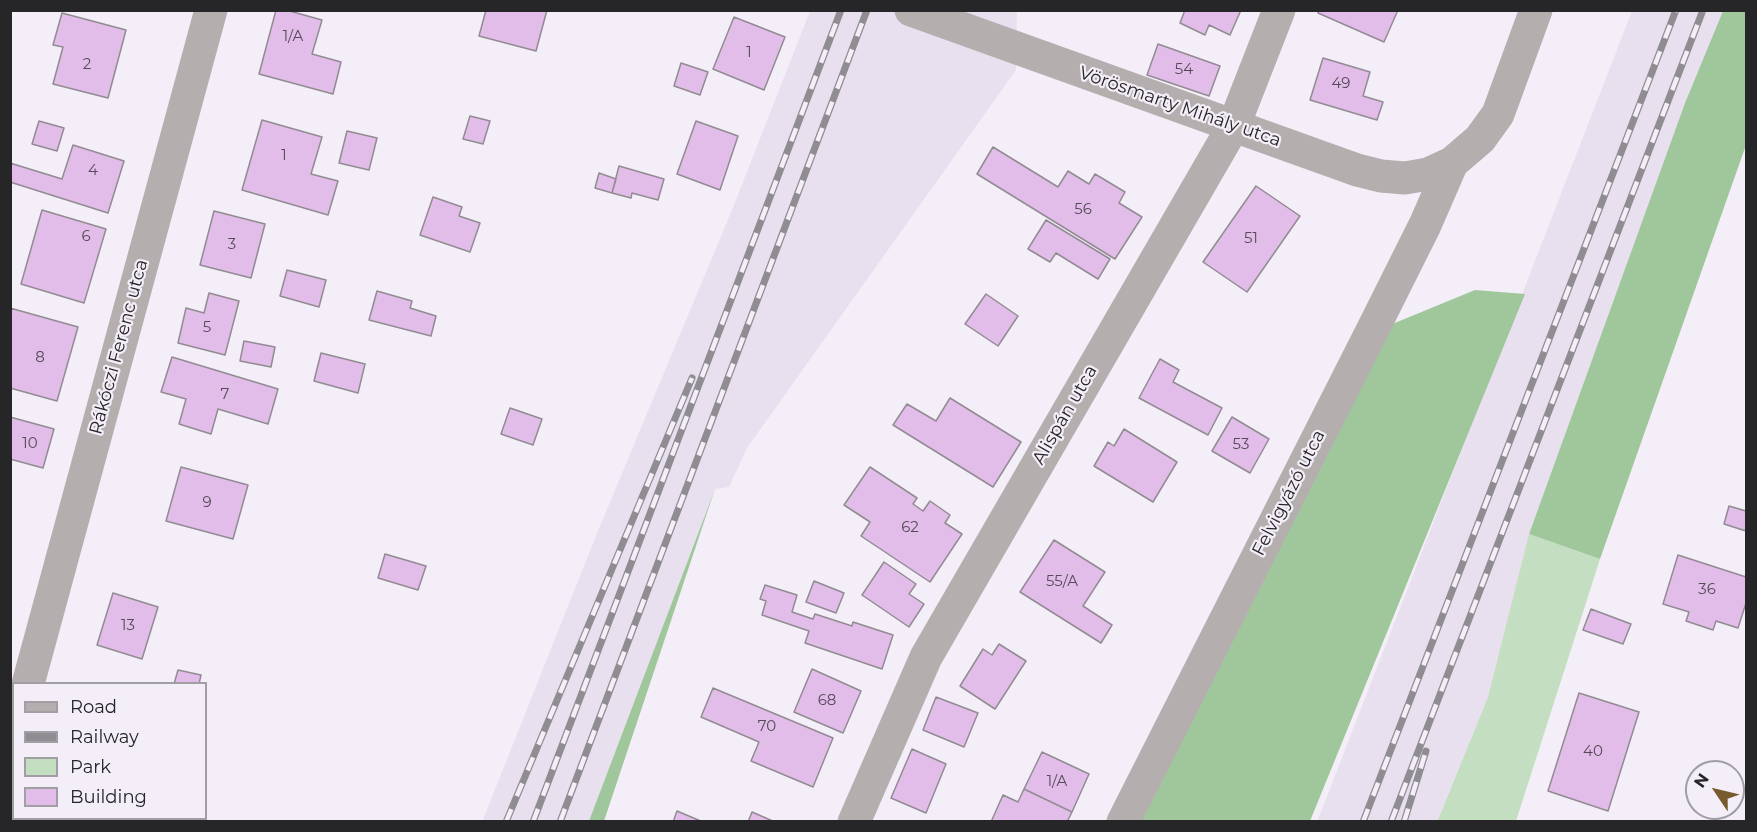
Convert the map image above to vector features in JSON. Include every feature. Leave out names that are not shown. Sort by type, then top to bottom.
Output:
[{"type":"street","name":"Rákóczi Ferenc utca","points":[[29,682],[211,10]]},
{"type":"street","name":"Vörösmarty Mihály utca","points":[[911,10],[1357,170],[1381,176],[1405,178],[1428,174],[1452,163]]},
{"type":"street","name":"Alispán utca","points":[[854,822],[926,657],[1234,125],[1279,10]]},
{"type":"street","points":[[1452,163],[1480,139],[1498,114],[1536,10]]},
{"type":"street","name":"Felvigyázó utca","points":[[1123,822],[1425,225],[1452,163]]},
{"type":"shaded area","points":[[810,11],[1017,11],[1016,70],[747,448],[729,487],[715,489],[589,821],[482,822],[598,531],[734,205]]},
{"type":"shaded area","points":[[1632,11],[1723,11],[1685,103],[1529,534],[1488,697],[1437,821],[1317,822]]},
{"type":"green space","points":[[1723,11],[1746,11],[1746,145],[1600,559],[1529,534],[1685,103]]},
{"type":"green space","points":[[1475,290],[1525,294],[1310,821],[1139,822],[1385,327]]},
{"type":"green space","points":[[715,489],[604,821],[589,821]]},
{"type":"green space","points":[[1529,534],[1600,559],[1516,821],[1437,822],[1488,697]]},
{"type":"building","points":[[276,10],[286,10],[322,20],[312,54],[341,62],[333,94],[259,74]]},
{"type":"building","points":[[486,10],[547,10],[536,51],[479,36]]},
{"type":"building","points":[[1185,10],[1241,10],[1230,35],[1209,25],[1205,35],[1180,23]]},
{"type":"building","points":[[1319,10],[1398,10],[1384,42],[1318,13]]},
{"type":"building","points":[[62,13],[126,30],[108,98],[53,84],[63,47],[53,45]]},
{"type":"building","points":[[734,17],[785,37],[764,90],[713,69]]},
{"type":"building","points":[[1158,44],[1220,66],[1209,96],[1147,75]]},
{"type":"building","points":[[1323,58],[1370,72],[1363,96],[1383,102],[1377,120],[1310,100]]},
{"type":"building","points":[[681,63],[708,72],[700,95],[674,86]]},
{"type":"building","points":[[470,116],[490,121],[483,144],[463,139]]},
{"type":"building","points":[[262,120],[322,137],[311,174],[338,181],[328,215],[242,190]]},
{"type":"building","points":[[39,121],[64,128],[57,151],[32,144]]},
{"type":"building","points":[[696,121],[738,136],[720,190],[677,174]]},
{"type":"building","points":[[347,131],[377,138],[369,170],[339,163]]},
{"type":"building","points":[[73,145],[124,161],[108,213],[10,182],[10,163],[62,179]]},
{"type":"building","points":[[993,147],[1058,187],[1068,171],[1089,184],[1095,174],[1125,192],[1119,203],[1142,217],[1115,259],[977,174]]},
{"type":"building","points":[[619,166],[664,179],[658,200],[632,193],[631,198],[612,193]]},
{"type":"building","points":[[599,173],[616,179],[612,193],[595,188]]},
{"type":"building","points":[[1256,186],[1300,216],[1247,292],[1203,262]]},
{"type":"building","points":[[433,197],[462,207],[459,216],[480,223],[470,252],[420,235]]},
{"type":"building","points":[[42,210],[106,229],[84,303],[21,284]]},
{"type":"building","points":[[214,211],[265,224],[251,278],[200,265]]},
{"type":"building","points":[[1046,220],[1110,259],[1098,279],[1056,253],[1050,262],[1028,249]]},
{"type":"building","points":[[287,270],[326,280],[319,307],[280,296]]},
{"type":"building","points":[[377,291],[412,301],[410,308],[436,316],[431,336],[369,320]]},
{"type":"building","points":[[209,293],[239,301],[225,355],[178,343],[186,308],[204,313]]},
{"type":"building","points":[[986,294],[1018,316],[998,346],[965,324]]},
{"type":"building","points":[[10,308],[78,327],[57,401],[10,388]]},
{"type":"building","points":[[244,341],[275,347],[271,367],[240,361]]},
{"type":"building","points":[[321,353],[365,364],[358,393],[314,381]]},
{"type":"building","points":[[172,357],[278,389],[268,424],[218,409],[211,434],[179,424],[186,399],[161,392]]},
{"type":"building","points":[[1160,359],[1179,370],[1173,382],[1222,408],[1208,435],[1139,398]]},
{"type":"building","points":[[950,398],[1021,442],[993,487],[893,425],[907,404],[936,421]]},
{"type":"building","points":[[510,408],[542,419],[533,445],[501,434]]},
{"type":"building","points":[[10,417],[54,429],[43,468],[10,459]]},
{"type":"building","points":[[1232,417],[1269,439],[1250,473],[1212,451]]},
{"type":"building","points":[[1124,429],[1177,462],[1153,502],[1094,466],[1108,442],[1114,446]]},
{"type":"building","points":[[181,467],[248,485],[233,539],[166,521]]},
{"type":"building","points":[[870,467],[917,498],[913,504],[923,511],[930,501],[950,515],[945,523],[962,534],[930,582],[861,536],[870,522],[844,505]]},
{"type":"building","points":[[1729,506],[1746,511],[1746,531],[1724,524]]},
{"type":"building","points":[[1054,540],[1105,572],[1083,606],[1112,625],[1101,643],[1020,592]]},
{"type":"building","points":[[385,554],[426,566],[418,590],[378,578]]},
{"type":"building","points":[[1678,555],[1746,577],[1746,603],[1738,628],[1716,621],[1713,630],[1686,621],[1689,612],[1663,604]]},
{"type":"building","points":[[884,562],[916,584],[909,594],[924,604],[909,627],[862,595]]},
{"type":"building","points":[[814,581],[844,593],[836,613],[806,602]]},
{"type":"building","points":[[765,585],[797,595],[792,612],[813,619],[815,614],[852,626],[853,622],[893,635],[882,669],[805,643],[809,631],[762,615],[766,601],[760,599]]},
{"type":"building","points":[[113,593],[158,607],[142,659],[97,645]]},
{"type":"building","points":[[1591,609],[1631,624],[1623,644],[1583,630]]},
{"type":"building","points":[[999,644],[1026,661],[995,709],[960,686],[983,649],[992,655]]},
{"type":"building","points":[[812,669],[861,691],[843,733],[794,712]]},
{"type":"building","points":[[178,670],[201,675],[199,682],[175,682]]},
{"type":"building","points":[[713,688],[833,738],[813,787],[751,761],[759,742],[701,717]]},
{"type":"building","points":[[1579,693],[1639,712],[1608,811],[1548,791]]},
{"type":"building","points":[[936,697],[978,713],[964,747],[923,730]]},
{"type":"building","points":[[912,749],[946,764],[926,813],[891,798]]},
{"type":"building","points":[[1042,752],[1089,774],[1072,812],[1024,789]]},
{"type":"building","points":[[1024,789],[1072,812],[1067,822],[991,822],[1003,795],[1018,802]]},
{"type":"building","points":[[677,811],[703,822],[673,822]]},
{"type":"building","points":[[752,812],[775,822],[748,822]]},
{"type":"building","points":[[50,820],[108,820],[108,822],[50,822]]},
{"type":"railway","points":[[533,822],[841,10]]},
{"type":"railway","points":[[560,822],[867,10]]},
{"type":"railway","points":[[1363,822],[1676,10]]},
{"type":"railway","points":[[1391,822],[1703,10]]},
{"type":"railway","points":[[506,822],[692,378]]},
{"type":"railway","points":[[1404,822],[1426,751]]}]
